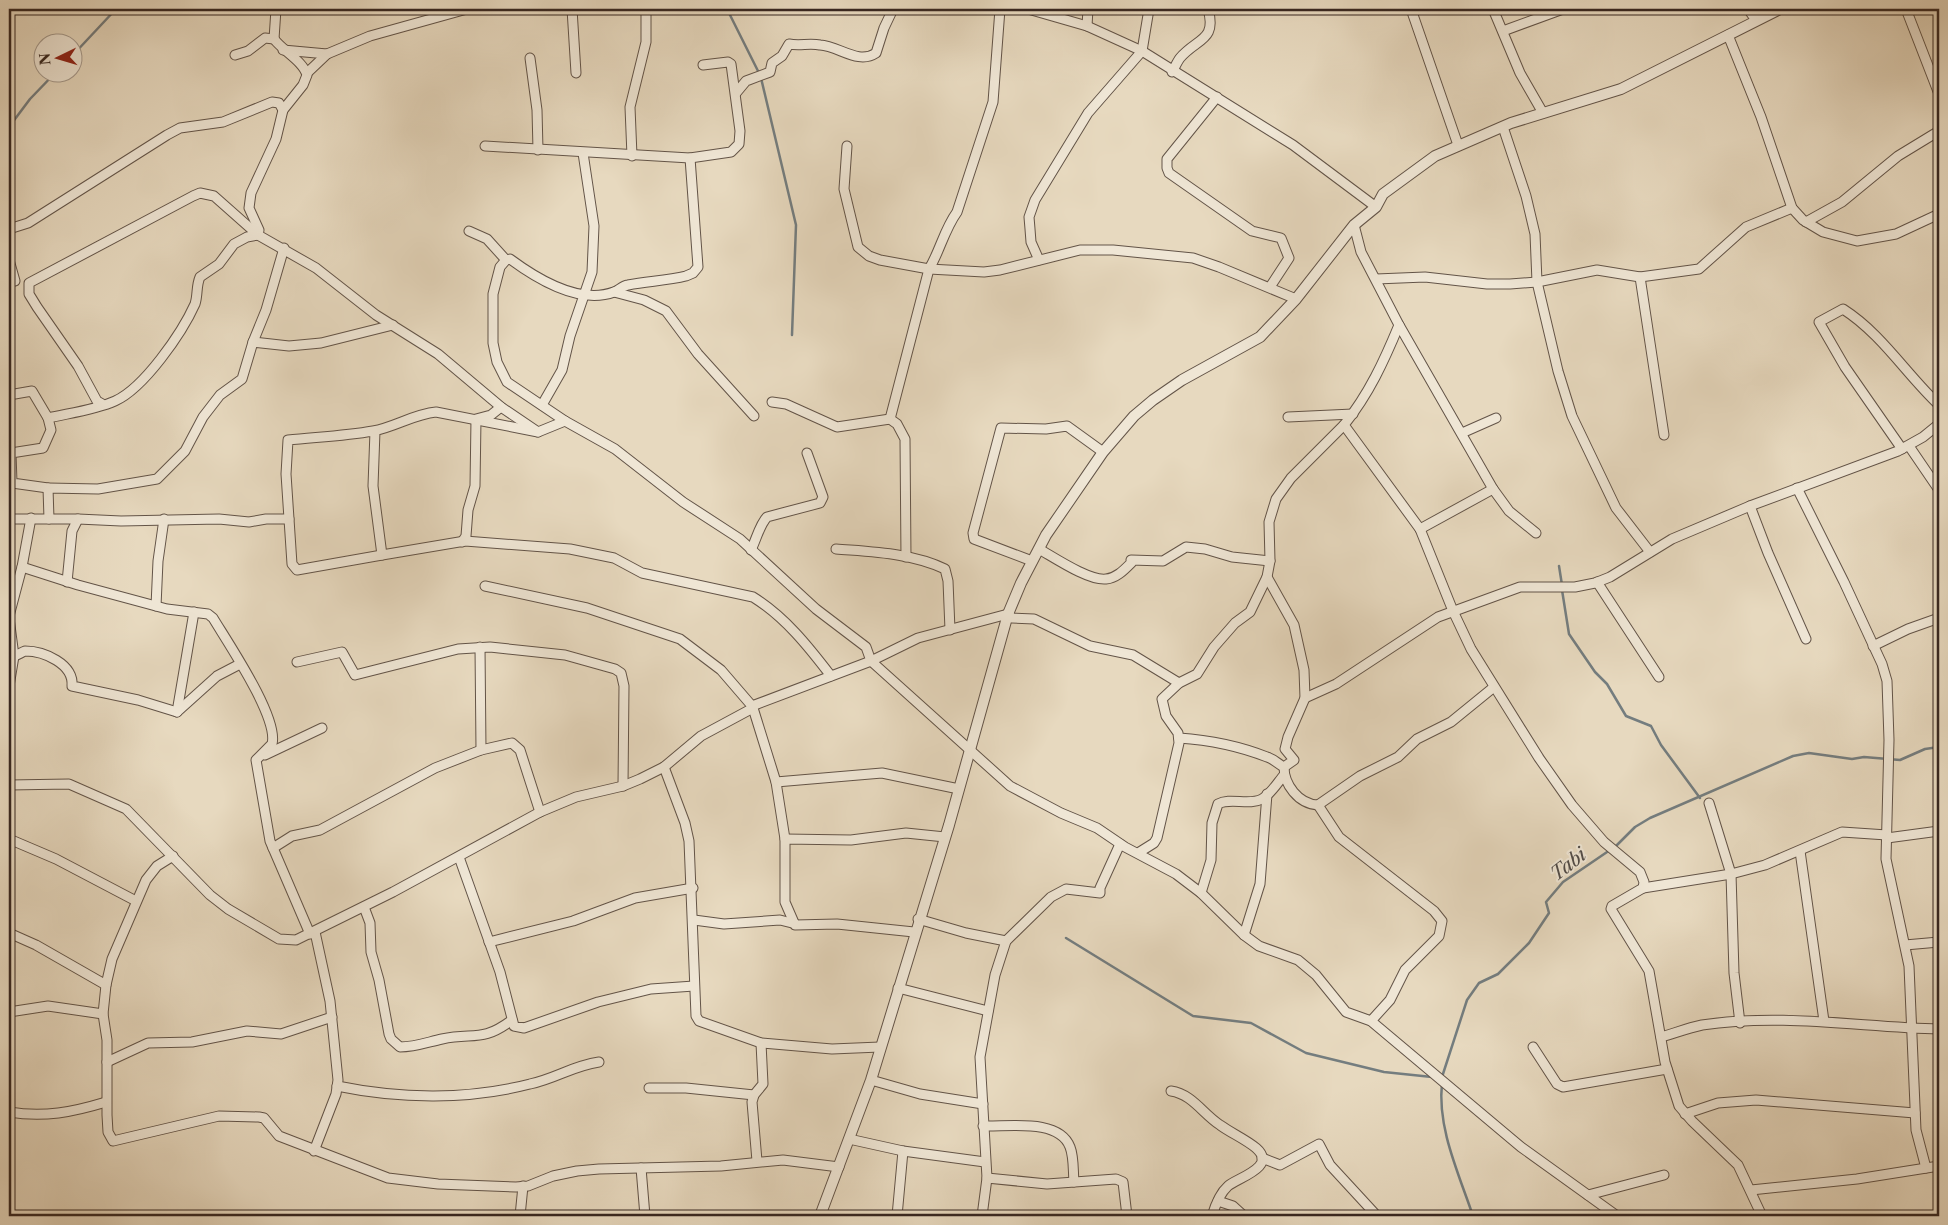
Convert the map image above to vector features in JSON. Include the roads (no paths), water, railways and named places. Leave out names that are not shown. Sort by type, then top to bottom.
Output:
[{"type":"street","points":[[276,9],[274,39],[283,50],[303,66],[307,73]]},
{"type":"street","points":[[258,235],[259,230],[249,208],[251,193],[276,139],[283,110],[303,85],[307,73],[327,54],[370,36],[468,9]]},
{"type":"street","points":[[572,9],[576,73]]},
{"type":"street","points":[[632,156],[630,107],[646,42],[646,9]]},
{"type":"street","points":[[736,93],[746,82],[770,72],[772,63],[782,56],[788,44],[822,44],[862,58],[870,57],[876,53],[884,28],[893,9]]},
{"type":"street","points":[[890,419],[929,269],[939,252],[948,225],[957,212],[993,102],[1000,9]]},
{"type":"street","points":[[1087,26],[1088,9]]},
{"type":"street","points":[[1039,260],[1031,242],[1030,229],[1030,217],[1035,200],[1088,113],[1142,51],[1148,9]]},
{"type":"street","points":[[1172,72],[1180,58],[1209,33],[1212,25],[1208,9]]},
{"type":"street","points":[[1411,9],[1458,145]]},
{"type":"street","points":[[1493,9],[1520,73],[1543,113]]},
{"type":"street","points":[[1503,31],[1563,9]]},
{"type":"street","points":[[1748,9],[1756,20]]},
{"type":"street","points":[[820,1216],[871,1080],[914,932],[945,837],[1008,614],[1039,549],[1103,452],[1134,416],[1154,400],[1210,363],[1260,336],[1296,299],[1354,225],[1376,207],[1383,194],[1413,170],[1435,156],[1502,127],[1621,89],[1780,9]]},
{"type":"street","points":[[1906,9],[1939,94]]},
{"type":"street","points":[[1034,10],[1087,26],[1142,51],[1172,72],[1217,97],[1293,145],[1376,207]]},
{"type":"street","points":[[1728,35],[1760,117],[1792,208],[1806,222],[1823,232],[1857,241],[1896,234],[1939,214]]},
{"type":"street","points":[[234,55],[248,51],[265,38],[274,39]]},
{"type":"street","points":[[283,50],[327,54]]},
{"type":"street","points":[[530,58],[537,110],[538,150]]},
{"type":"street","points":[[485,146],[632,156],[690,158],[722,155],[736,149],[739,144],[740,131],[733,73],[730,63],[703,65]]},
{"type":"street","points":[[733,73],[746,82]]},
{"type":"street","points":[[1217,97],[1167,159],[1167,168],[1170,173],[1252,231],[1281,238],[1289,258],[1270,287]]},
{"type":"street","points":[[9,229],[28,223],[167,134],[180,128],[223,122],[272,102],[279,103],[283,110]]},
{"type":"street","points":[[1502,127],[1526,196],[1533,224],[1537,282],[1572,416],[1616,508],[1650,552]]},
{"type":"street","points":[[1806,222],[1842,202],[1898,156],[1939,131]]},
{"type":"street","points":[[847,146],[844,189],[858,247],[869,256],[880,260],[929,269],[984,272],[1000,270],[1080,250],[1157,254],[1193,258],[1270,287],[1296,299]]},
{"type":"street","points":[[542,405],[562,370],[570,336],[592,272],[594,226],[583,153]]},
{"type":"street","points":[[614,292],[625,285],[667,280],[686,276],[696,271],[696,224],[690,158]]},
{"type":"street","points":[[9,260],[12,281],[29,283],[200,193],[214,196],[258,235],[284,248],[316,268],[393,325],[438,354],[501,407],[538,432]]},
{"type":"street","points":[[1376,279],[1425,276],[1487,284],[1537,282],[1597,270],[1640,277],[1699,269],[1746,227],[1792,208]]},
{"type":"street","points":[[1354,225],[1361,252],[1399,325],[1493,489],[1508,511],[1536,532]]},
{"type":"street","points":[[469,231],[487,239],[506,260],[510,259],[532,275],[558,288],[585,294],[614,292],[644,300],[666,311],[709,367],[754,416]]},
{"type":"street","points":[[48,418],[104,405],[116,401],[130,392],[157,363],[185,324],[196,301],[200,278],[219,264],[224,254],[234,244],[247,237],[258,235]]},
{"type":"street","points":[[9,396],[32,391],[48,418],[51,430],[43,448],[11,453],[12,483],[48,488],[98,489],[157,480],[184,451],[202,417],[220,395],[242,379],[253,342],[266,310],[284,248]]},
{"type":"street","points":[[506,260],[500,267],[494,294],[493,342],[497,362],[507,382],[565,421],[615,449],[683,502],[734,535],[816,609],[866,647],[871,661],[1010,786],[1061,813],[1097,828],[1120,844],[1176,874],[1201,893],[1244,935],[1259,946],[1298,960],[1316,975],[1346,1012],[1371,1021],[1522,1147],[1617,1216]]},
{"type":"street","points":[[1640,277],[1664,435]]},
{"type":"street","points":[[29,283],[29,294],[78,366],[97,401],[104,405]]},
{"type":"street","points":[[1939,405],[1860,320],[1843,309],[1820,322],[1845,367],[1905,448],[1939,490]]},
{"type":"street","points":[[253,342],[289,346],[321,343],[393,325]]},
{"type":"street","points":[[1138,853],[1154,843],[1157,838],[1179,738],[1166,716],[1162,699],[1179,683],[1197,674],[1214,647],[1235,623],[1250,612],[1266,577],[1270,561],[1269,522],[1278,494],[1291,478],[1354,414],[1382,366],[1399,325]]},
{"type":"street","points":[[772,402],[786,404],[837,426],[890,419],[897,424],[904,439],[906,557]]},
{"type":"street","points":[[476,419],[491,415],[501,407]]},
{"type":"street","points":[[565,421],[538,432],[445,413],[425,413],[375,431],[323,438],[288,440],[286,474],[292,564],[297,570],[462,542],[583,551],[614,558],[642,573],[753,597],[765,605],[802,638],[831,676]]},
{"type":"street","points":[[1288,417],[1354,414]]},
{"type":"street","points":[[1462,433],[1496,418]]},
{"type":"street","points":[[462,542],[466,536],[468,510],[475,486],[476,419]]},
{"type":"street","points":[[1305,698],[1336,684],[1438,617],[1520,586],[1575,587],[1597,582],[1672,539],[1750,506],[1905,448],[1939,424]]},
{"type":"street","points":[[1344,425],[1420,529],[1453,611],[1471,649],[1539,758],[1572,805],[1604,842],[1640,872],[1644,882],[1643,888]]},
{"type":"street","points":[[1032,561],[974,539],[973,533],[1001,428],[1046,429],[1067,426],[1103,452]]},
{"type":"street","points":[[375,431],[373,486],[382,555]]},
{"type":"street","points":[[751,550],[759,536],[762,521],[767,517],[820,503],[823,497],[807,453]]},
{"type":"street","points":[[48,488],[49,519]]},
{"type":"street","points":[[1797,488],[1873,646],[1887,681],[1889,698],[1887,871],[1905,946],[1911,995],[1914,1113],[1919,1146],[1926,1168]]},
{"type":"street","points":[[1420,529],[1493,489]]},
{"type":"street","points":[[1750,506],[1768,553],[1806,639]]},
{"type":"street","points":[[9,686],[14,656],[9,617],[22,567],[31,518]]},
{"type":"street","points":[[9,519],[155,521],[164,519],[219,518],[250,522],[266,519],[289,519]]},
{"type":"street","points":[[67,582],[72,531],[78,519]]},
{"type":"street","points":[[156,606],[158,561],[164,519]]},
{"type":"street","points":[[1039,549],[1100,579],[1112,578],[1124,570],[1132,562],[1131,560],[1163,561],[1186,548],[1205,549],[1232,557],[1270,561]]},
{"type":"street","points":[[836,549],[879,552],[932,563],[945,569],[948,581],[950,630]]},
{"type":"street","points":[[22,567],[67,582],[156,606],[208,614],[213,618],[258,694],[272,726],[272,744],[256,760]]},
{"type":"street","points":[[1201,893],[1211,860],[1212,823],[1218,804],[1256,801],[1267,794],[1294,760],[1285,749],[1288,737],[1305,698],[1304,670],[1294,625],[1266,577]]},
{"type":"street","points":[[1597,582],[1659,677]]},
{"type":"street","points":[[485,586],[587,608],[680,639],[722,670],[753,707],[776,782],[785,839],[785,902],[792,923]]},
{"type":"street","points":[[177,712],[194,612]]},
{"type":"street","points":[[9,785],[69,784],[126,809],[210,894],[258,928],[279,939],[296,940],[460,857],[540,812],[576,797],[623,786],[664,767],[702,736],[753,707],[871,661],[918,638],[1008,614]]},
{"type":"street","points":[[1008,614],[1012,618],[1034,619],[1090,646],[1132,655],[1179,683]]},
{"type":"street","points":[[1873,646],[1908,629],[1939,618]]},
{"type":"street","points":[[480,647],[480,750]]},
{"type":"street","points":[[297,662],[342,652],[355,676],[458,649],[480,647],[566,656],[614,669],[620,673],[624,686],[623,786]]},
{"type":"street","points":[[14,656],[24,651],[54,658],[67,670],[72,686],[138,700],[177,712]]},
{"type":"street","points":[[177,712],[217,676],[228,668],[240,664]]},
{"type":"street","points":[[1179,738],[1206,740],[1270,757],[1284,771],[1288,786],[1300,798],[1310,805],[1318,805],[1360,776],[1398,757],[1417,739],[1451,722],[1494,686]]},
{"type":"street","points":[[256,760],[322,728]]},
{"type":"street","points":[[273,848],[292,836],[320,830],[435,768],[480,750],[512,743],[516,744],[520,750],[540,812]]},
{"type":"street","points":[[256,760],[264,814],[273,848],[313,933],[332,1016],[337,1086],[314,1150]]},
{"type":"street","points":[[664,767],[685,823],[689,841],[693,888],[694,986],[696,1016],[699,1021],[761,1043],[832,1048],[880,1047]]},
{"type":"street","points":[[776,782],[882,773],[959,789]]},
{"type":"street","points":[[1244,935],[1260,884],[1267,794]]},
{"type":"street","points":[[1710,803],[1731,874],[1734,973],[1740,1023]]},
{"type":"street","points":[[1318,805],[1339,836],[1434,911],[1442,922],[1439,936],[1405,970],[1390,1000],[1371,1021]]},
{"type":"street","points":[[1762,1216],[1738,1165],[1685,1114],[1675,1096],[1667,1069],[1649,970],[1611,909],[1612,906],[1643,888],[1731,874],[1772,863],[1800,851],[1825,837],[1842,832],[1887,836],[1939,831]]},
{"type":"street","points":[[785,839],[851,840],[906,833],[945,837]]},
{"type":"street","points":[[9,839],[56,859],[136,901]]},
{"type":"street","points":[[982,1216],[987,1178],[980,1057],[995,975],[1006,941],[1051,897],[1066,890],[1100,893],[1100,888],[1120,844]]},
{"type":"street","points":[[1800,851],[1824,1021]]},
{"type":"street","points":[[173,856],[157,866],[146,880],[112,959],[106,985],[103,1014],[107,1040],[106,1102],[108,1132],[113,1141],[219,1116],[259,1117],[267,1121],[279,1136],[388,1178],[438,1184],[523,1186],[577,1170],[721,1166],[757,1161],[783,1160],[839,1167]]},
{"type":"street","points":[[460,857],[489,942],[514,1026],[524,1028],[598,1002],[651,989],[694,986]]},
{"type":"street","points":[[489,942],[574,921],[635,898],[693,888]]},
{"type":"street","points":[[364,907],[370,923],[371,952],[379,980],[389,1034],[391,1039],[400,1046],[417,1045],[443,1039],[485,1036],[512,1020]]},
{"type":"street","points":[[694,920],[724,924],[780,920],[792,923],[798,927],[837,924],[914,932]]},
{"type":"street","points":[[918,920],[966,933],[1006,941]]},
{"type":"street","points":[[9,932],[36,945],[106,985]]},
{"type":"street","points":[[1905,946],[1939,942]]},
{"type":"street","points":[[898,988],[988,1011]]},
{"type":"street","points":[[9,1012],[48,1006],[103,1014]]},
{"type":"street","points":[[107,1062],[148,1043],[192,1042],[247,1031],[282,1034],[332,1016]]},
{"type":"street","points":[[1662,1037],[1700,1026],[1740,1023],[1824,1021],[1939,1029]]},
{"type":"street","points":[[757,1161],[752,1111],[754,1095],[764,1084],[761,1043]]},
{"type":"street","points":[[1533,1047],[1557,1084],[1563,1087],[1667,1069]]},
{"type":"street","points":[[337,1086],[374,1094],[467,1095],[502,1092],[552,1079],[578,1065],[598,1062]]},
{"type":"street","points":[[871,1080],[920,1094],[982,1104]]},
{"type":"street","points":[[649,1088],[708,1089],[754,1095]]},
{"type":"street","points":[[1171,1091],[1180,1092],[1187,1097],[1199,1106],[1206,1117],[1257,1149],[1262,1158],[1280,1165],[1319,1144],[1330,1165],[1377,1216]]},
{"type":"street","points":[[1685,1114],[1718,1103],[1756,1100],[1914,1113]]},
{"type":"street","points":[[9,1112],[26,1115],[51,1115],[73,1112],[106,1102]]},
{"type":"street","points":[[983,1126],[1054,1129],[1067,1141],[1070,1148],[1074,1182]]},
{"type":"street","points":[[849,1139],[902,1151],[985,1162]]},
{"type":"street","points":[[896,1216],[902,1151]]},
{"type":"street","points":[[1212,1216],[1218,1201],[1229,1185],[1250,1175],[1260,1165],[1262,1158]]},
{"type":"street","points":[[1751,1190],[1857,1179],[1939,1166]]},
{"type":"street","points":[[641,1168],[645,1216]]},
{"type":"street","points":[[1588,1195],[1664,1175]]},
{"type":"street","points":[[987,1178],[1029,1183],[1120,1180],[1125,1188],[1127,1216]]},
{"type":"street","points":[[520,1216],[523,1186]]},
{"type":"street","points":[[1218,1201],[1233,1206],[1244,1216]]},
{"type":"waterway","points":[[82,45],[116,9]]},
{"type":"waterway","points":[[727,9],[759,73]]},
{"type":"waterway","points":[[761,78],[796,225],[792,335]]},
{"type":"waterway","points":[[9,127],[30,99],[46,82]]},
{"type":"waterway","points":[[1559,566],[1562,585]]},
{"type":"waterway","points":[[1562,590],[1569,634],[1595,672],[1607,684],[1626,716],[1651,726],[1661,745],[1700,798]]},
{"type":"waterway","name":"Tabi","points":[[1615,847],[1635,827],[1650,818],[1793,756],[1809,753],[1852,759],[1864,757],[1900,760],[1925,749],[1939,747]]},
{"type":"waterway","name":"Tabi","points":[[1442,1077],[1467,1000],[1479,983],[1498,974],[1529,943],[1549,913],[1546,902],[1563,882],[1610,850]]},
{"type":"waterway","points":[[1066,938],[1193,1016],[1251,1023],[1306,1053],[1384,1072],[1432,1077]]},
{"type":"waterway","name":"Tabi","points":[[1442,1083],[1441,1100],[1446,1134],[1450,1151],[1473,1216]]}]
